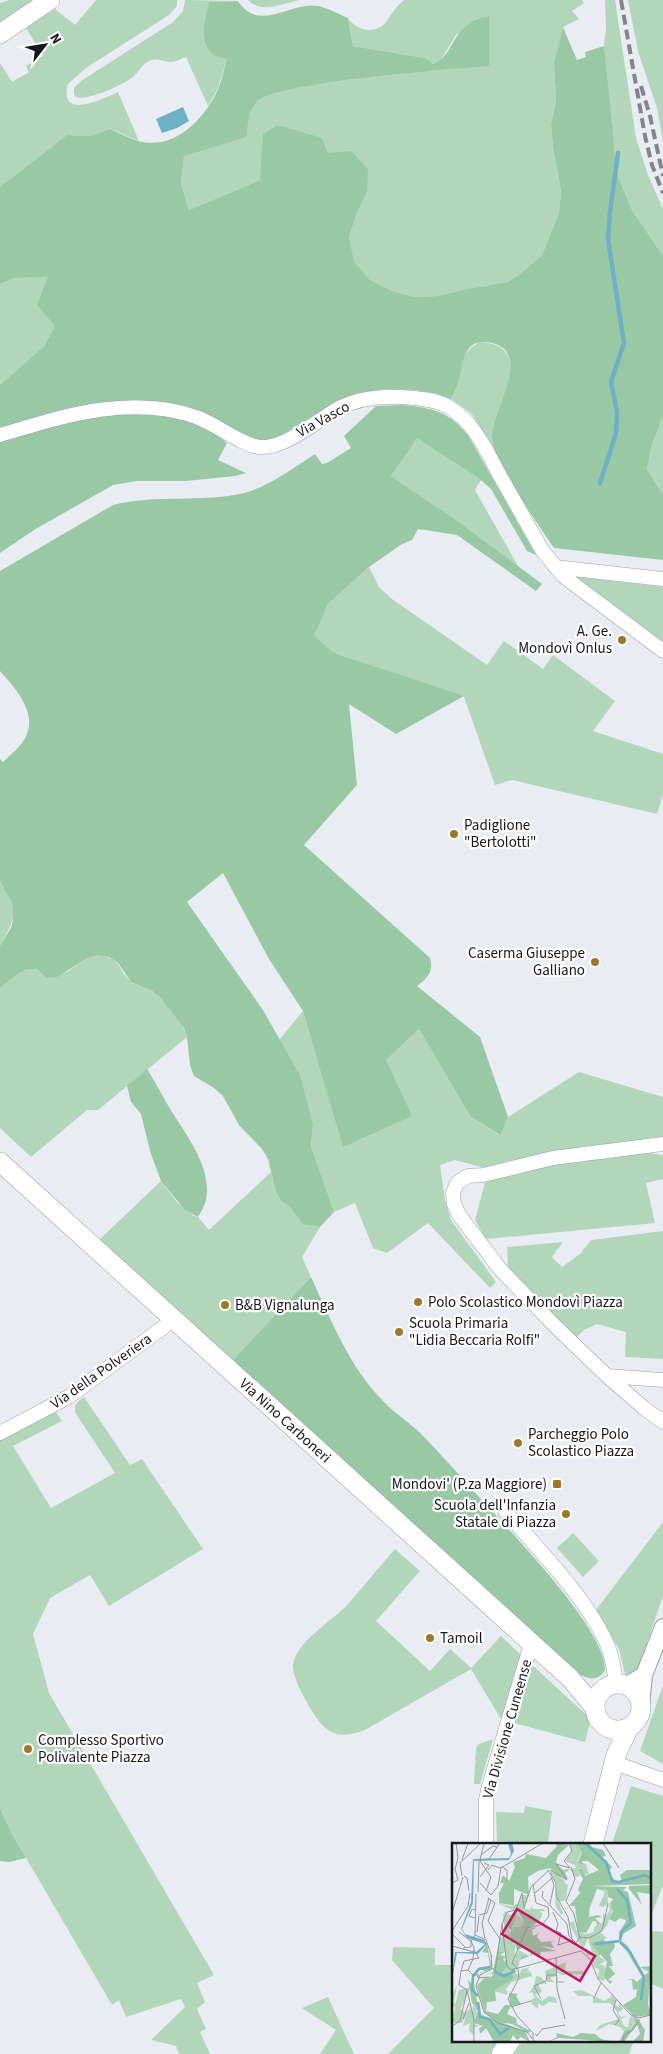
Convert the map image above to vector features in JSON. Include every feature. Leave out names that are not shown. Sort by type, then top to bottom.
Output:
[{"type":"main road","points":[[0,34],[50,0]]},
{"type":"main road","name":"Via Nino Carboneri","points":[[0,1162],[570,1678],[595,1708],[600,1721],[605,1726],[616,1759]]},
{"type":"main road","name":"Via Nino Carboneri","points":[[570,1678],[594,1689],[615,1686]]},
{"type":"main road","points":[[593,1843],[616,1759],[629,1727],[639,1717],[641,1704],[636,1693],[615,1686],[598,1695],[595,1708]]},
{"type":"main road","points":[[605,1726],[617,1730],[629,1727]]},
{"type":"main road","points":[[501,2054],[510,2042]]},
{"type":"street","name":"Via Vasco","points":[[0,435],[68,414],[142,407],[165,409],[195,416],[252,446],[261,447],[282,442],[337,410],[361,400],[391,397],[418,398],[434,401],[456,411],[474,431],[542,550],[555,567],[572,583],[663,650]]},
{"type":"street","points":[[555,567],[663,579]]},
{"type":"street","points":[[663,1144],[553,1158],[483,1175],[468,1176],[457,1183],[453,1193],[458,1215],[488,1256],[522,1294],[607,1376],[663,1422]]},
{"type":"street","points":[[639,1147],[663,1150]]},
{"type":"street","name":"Via della Polveriera","points":[[0,1433],[70,1396],[173,1320]]},
{"type":"street","points":[[607,1376],[663,1380]]},
{"type":"street","points":[[505,1511],[561,1576],[587,1611],[609,1649],[615,1686],[644,1675]]},
{"type":"street","points":[[641,1704],[644,1675],[663,1627]]},
{"type":"street","name":"Via Divisione Cuneense","points":[[486,1843],[486,1800],[489,1786],[532,1644]]},
{"type":"street","points":[[616,1759],[663,1780]]},
{"type":"green space","points":[[10,0],[35,0],[0,24],[0,3]]},
{"type":"green space","points":[[96,0],[177,0],[177,6],[169,15],[86,68],[68,84],[67,95],[69,102],[75,105],[84,105],[118,92],[139,141],[110,129],[90,136],[67,135],[0,187],[0,63],[12,82],[29,72],[26,66],[43,56],[26,28],[55,9],[75,25]]},
{"type":"green space","points":[[185,0],[238,1],[209,2],[204,29],[206,44],[217,55],[227,59],[218,88],[208,106],[186,57],[172,62],[149,61],[133,77],[119,85],[88,97],[76,97],[74,88],[81,81],[173,22],[183,11]]},
{"type":"green space","points":[[248,0],[299,0],[265,7],[253,4]]},
{"type":"green space","points":[[404,0],[582,0],[584,3],[572,11],[579,19],[563,27],[554,61],[556,102],[551,124],[561,191],[559,213],[542,255],[508,282],[461,290],[439,296],[415,297],[392,291],[370,280],[353,262],[349,237],[367,192],[328,153],[299,132],[278,125],[260,180],[189,210],[181,184],[184,155],[247,137],[252,110],[257,102],[270,95],[296,88],[329,83],[489,65],[488,16],[456,35],[440,61],[432,64],[425,58],[353,46],[348,18],[356,26],[366,30],[377,29],[386,22]]},
{"type":"green space","points":[[605,0],[615,0],[636,138],[648,175],[663,209],[663,256],[632,210],[617,174],[605,66]]},
{"type":"green space","points":[[628,0],[663,0],[663,142],[657,108],[638,51]]},
{"type":"green space","points":[[238,1],[247,10],[256,15],[266,16],[307,6],[322,7],[348,18],[353,46],[425,58],[433,64],[441,60],[466,26],[476,20],[489,16],[489,66],[366,78],[296,88],[270,95],[257,102],[252,110],[247,137],[184,156],[181,184],[189,210],[260,180],[263,134],[278,125],[322,138],[328,153],[351,151],[368,169],[367,192],[349,237],[354,262],[370,280],[392,291],[415,297],[439,296],[461,290],[508,282],[542,255],[559,213],[561,191],[551,124],[556,102],[554,61],[563,27],[577,60],[586,57],[585,52],[604,46],[617,174],[632,210],[663,256],[663,416],[652,445],[647,469],[663,495],[663,560],[554,548],[508,478],[494,449],[492,439],[493,428],[508,382],[509,355],[501,346],[485,342],[477,343],[468,350],[459,381],[451,399],[415,390],[386,389],[357,393],[337,401],[282,435],[266,440],[254,439],[209,416],[166,404],[0,429],[0,385],[44,346],[55,326],[37,305],[48,277],[14,278],[0,284],[0,187],[67,135],[90,136],[110,129],[138,141],[151,143],[176,137],[187,130],[205,111],[212,100],[219,86],[227,59],[216,56],[206,45],[204,31],[209,2]]},
{"type":"green space","points":[[48,277],[55,326],[44,346],[0,385],[0,284],[14,278]]},
{"type":"green space","points":[[480,342],[498,346],[507,354],[511,366],[492,437],[494,448],[471,413],[451,399],[459,381],[463,358],[469,350]]},
{"type":"green space","points":[[403,405],[439,412],[461,427],[468,435],[536,555],[527,551],[491,489],[481,480],[417,438],[391,476],[455,519],[542,584],[536,591],[457,535],[418,529],[412,540],[402,544],[369,567],[328,604],[314,636],[333,652],[464,696],[396,734],[349,704],[357,785],[304,845],[430,958],[431,967],[429,974],[417,986],[480,1037],[508,1117],[500,1135],[470,1116],[419,1029],[386,1060],[412,1116],[343,1147],[303,1011],[269,959],[223,873],[187,902],[263,1010],[301,1077],[313,1124],[311,1146],[334,1212],[320,1227],[303,1225],[290,1207],[281,1201],[276,1192],[268,1159],[262,1149],[239,1125],[223,1096],[194,1076],[190,1065],[187,1037],[184,1028],[161,998],[152,991],[131,982],[118,963],[109,957],[97,955],[86,959],[57,977],[46,978],[37,969],[30,969],[20,972],[0,988],[0,946],[12,926],[13,915],[12,903],[0,881],[0,759],[3,762],[22,743],[29,727],[29,718],[27,709],[18,692],[0,671],[0,571],[113,505],[145,500],[211,498],[244,493],[272,481],[315,454],[322,464],[327,463],[351,448],[344,436],[376,406]]},
{"type":"green space","points":[[152,413],[191,421],[211,431],[227,443],[218,460],[246,473],[235,476],[186,481],[137,481],[113,485],[34,530],[0,553],[0,440],[54,423],[106,415]]},
{"type":"green space","points":[[663,416],[663,495],[647,469],[652,445]]},
{"type":"green space","points":[[416,437],[481,480],[475,490],[518,566],[455,519],[391,476]]},
{"type":"green space","points":[[369,567],[379,587],[392,599],[487,665],[504,641],[543,669],[553,655],[615,701],[593,731],[663,754],[663,795],[657,814],[512,780],[495,785],[464,697],[333,652],[313,636],[328,604]]},
{"type":"green space","points":[[571,576],[663,587],[663,644]]},
{"type":"green space","points":[[0,881],[13,906],[13,914],[12,921],[0,946]]},
{"type":"green space","points":[[97,955],[112,959],[132,982],[153,992],[164,1000],[178,1018],[187,1037],[98,1110],[87,1110],[31,1157],[0,1128],[0,988],[20,972],[37,969],[46,978],[67,972],[86,959]]},
{"type":"green space","points":[[303,1011],[344,1147],[386,1060],[419,1029],[470,1116],[499,1135],[508,1117],[579,1072],[663,1097],[663,1138],[485,1168],[455,1160],[440,1165],[445,1200],[451,1220],[496,1282],[490,1288],[428,1223],[387,1253],[373,1248],[355,1203],[334,1212],[311,1146],[313,1124],[301,1077],[279,1040]]},
{"type":"green space","points":[[147,1069],[201,1161],[207,1187],[205,1202],[198,1217],[185,1210],[161,1181],[150,1151],[141,1114],[131,1102],[127,1086]]},
{"type":"green space","points":[[640,1152],[663,1155],[663,1179],[646,1183],[655,1223],[486,1239],[475,1220],[486,1179],[553,1163]]},
{"type":"green space","points":[[271,1172],[276,1192],[281,1201],[290,1207],[303,1225],[320,1227],[302,1257],[311,1277],[232,1361],[98,1241],[161,1181],[177,1202],[194,1216],[198,1217],[209,1230]]},
{"type":"green space","points":[[663,1231],[663,1359],[625,1357],[626,1332],[597,1324],[584,1330],[576,1338],[518,1280],[508,1267],[507,1247],[563,1242],[552,1257],[562,1267],[580,1254],[591,1240]]},
{"type":"green space","points":[[311,1277],[342,1342],[360,1373],[371,1387],[388,1406],[418,1431],[444,1458],[554,1580],[574,1606],[601,1652],[605,1670],[601,1675],[589,1678],[572,1669],[232,1361]]},
{"type":"green space","points":[[84,1397],[130,1465],[142,1459],[203,1549],[109,1606],[90,1575],[50,1598],[33,1634],[49,1693],[214,1975],[197,1983],[205,2002],[197,2009],[206,2029],[200,2032],[210,2054],[179,2054],[176,2046],[151,2040],[185,2007],[181,1999],[126,2017],[119,2000],[112,2005],[12,1834],[0,1808],[0,1440],[56,1412],[62,1421],[13,1446],[51,1508],[115,1473],[76,1414],[76,1404]]},
{"type":"green space","points":[[663,1522],[663,1596],[634,1681],[626,1678],[619,1649],[596,1610]]},
{"type":"green space","points":[[573,1533],[599,1561],[583,1577],[557,1548]]},
{"type":"green space","points":[[395,1549],[420,1571],[376,1621],[430,1671],[450,1649],[471,1668],[501,1636],[521,1655],[501,1719],[471,1669],[357,1733],[344,1735],[332,1732],[321,1724],[313,1712],[293,1671],[296,1656],[316,1632],[348,1604]]},
{"type":"green space","points":[[532,1665],[591,1719],[585,1742],[514,1723]]},
{"type":"green space","points":[[663,1685],[663,1764],[640,1751]]},
{"type":"green space","points":[[493,1739],[480,1784],[474,1784],[476,1748],[479,1744]]},
{"type":"green space","points":[[631,1786],[663,1796],[663,1885],[650,1918],[650,1843],[612,1843]]},
{"type":"green space","points":[[525,1806],[552,1811],[548,1843],[497,1841],[496,1812],[524,1813]]},
{"type":"green space","points":[[0,1808],[26,1858],[9,1862],[0,1861]]},
{"type":"green space","points":[[650,1931],[663,1932],[663,1989],[650,1983]]},
{"type":"green space","points":[[393,1947],[435,1948],[435,1965],[452,1965],[452,2042],[500,2042],[492,2054],[388,2054],[434,2008],[392,1960]]},
{"type":"green space","points":[[328,1997],[354,2054],[320,2054],[336,2030],[302,2008]]},
{"type":"green space","points":[[522,2042],[633,2042],[629,2054],[513,2054]]},
{"type":"water","points":[[183,107],[189,121],[177,128],[162,133],[156,119]]},
{"type":"waterway","points":[[600,483],[616,433],[617,412],[611,382],[624,343],[608,239],[618,153]]},
{"type":"railway","points":[[621,0],[645,136],[652,165],[663,193]]},
{"type":"railway","points":[[641,86],[650,116],[663,176]]},
{"type":"place","name":"A. Ge. Mondovì Onlus","points":[[622,640]]},
{"type":"place","name":"Padiglione \"Bertolotti\"","points":[[454,834]]},
{"type":"place","name":"Caserma Giuseppe Galliano","points":[[595,962]]},
{"type":"place","name":"Polo Scolastico Mondovì Piazza","points":[[418,1302]]},
{"type":"place","name":"B&B Vignalunga","points":[[225,1305]]},
{"type":"place","name":"Scuola Primaria \"Lidia Beccaria Rolfi\"","points":[[399,1332]]},
{"type":"place","name":"Parcheggio Polo Scolastico Piazza","points":[[518,1443]]},
{"type":"place","name":"Mondovi' (P.za Maggiore)","points":[[557,1484]]},
{"type":"place","name":"Scuola dell'Infanzia Statale di Piazza","points":[[566,1514]]},
{"type":"place","name":"Tamoil","points":[[430,1638]]},
{"type":"place","name":"Complesso Sportivo Polivalente Piazza","points":[[28,1749]]}]
